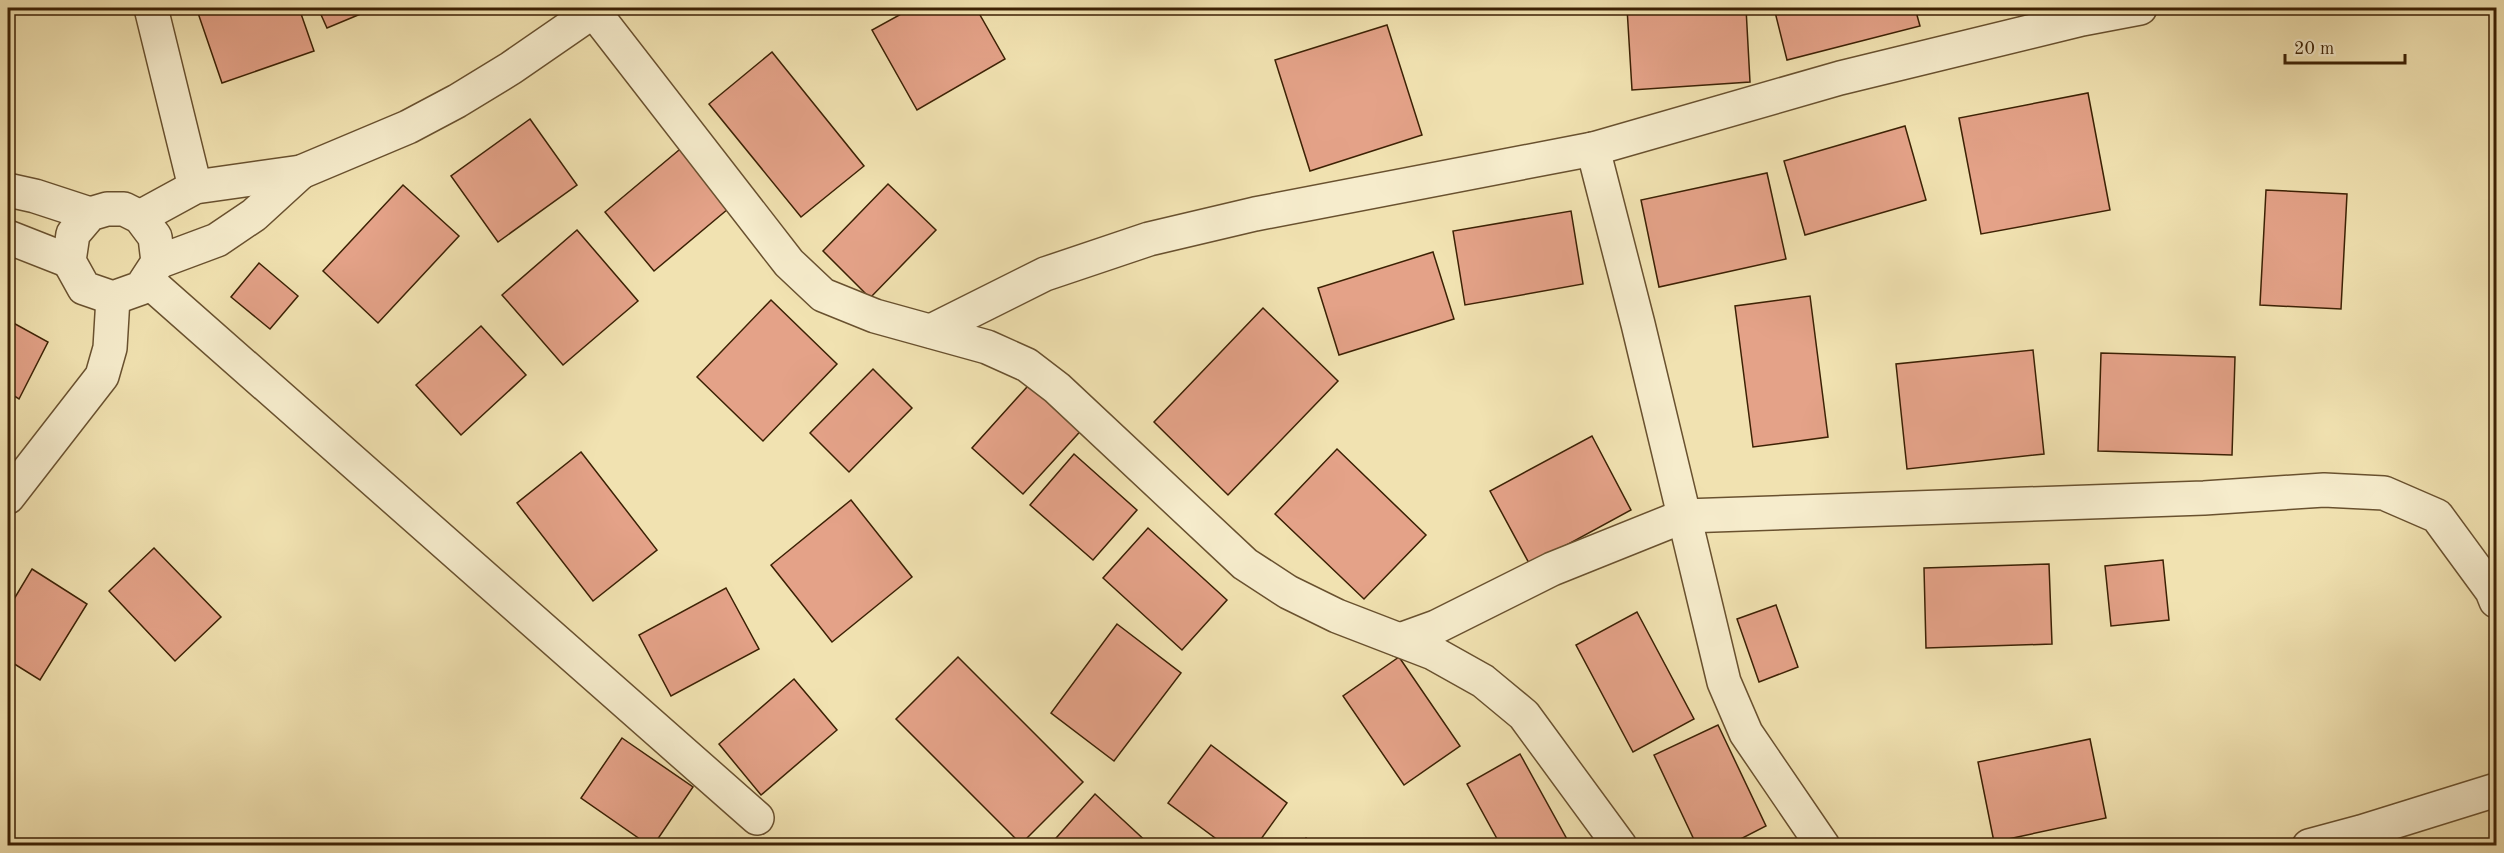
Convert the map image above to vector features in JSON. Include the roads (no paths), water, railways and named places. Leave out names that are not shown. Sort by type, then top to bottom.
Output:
[{"type":"street","points":[[151,8],[195,187]]},
{"type":"street","points":[[931,331],[1045,274],[1149,239],[1255,214],[1593,149],[1840,78],[2082,19],[2140,8]]},
{"type":"street","points":[[140,217],[195,187],[301,172],[408,127],[512,69],[594,9],[789,263],[823,295],[875,316],[987,347],[1027,365],[1057,388],[1245,564],[1298,597],[1337,616],[1433,653],[1483,681],[1524,715],[1620,846]]},
{"type":"street","points":[[1593,149],[1724,682],[1746,733],[1823,846]]},
{"type":"street","points":[[152,271],[217,240],[254,215],[301,172]]},
{"type":"street","points":[[8,190],[35,196],[90,214]]},
{"type":"street","points":[[107,208],[124,209],[140,217],[155,237],[152,271],[141,288],[113,298],[84,288],[69,261],[73,234],[90,214],[107,208]]},
{"type":"street","points":[[8,237],[69,261]]},
{"type":"street","points":[[152,271],[757,818]]},
{"type":"street","points":[[8,497],[102,376],[110,348],[113,298]]},
{"type":"street","points":[[1400,640],[1436,627],[1552,569],[1684,516],[2204,498],[2324,490],[2384,493],[2437,516],[2492,591],[2496,601]]},
{"type":"street","points":[[2309,846],[2496,790]]}]
